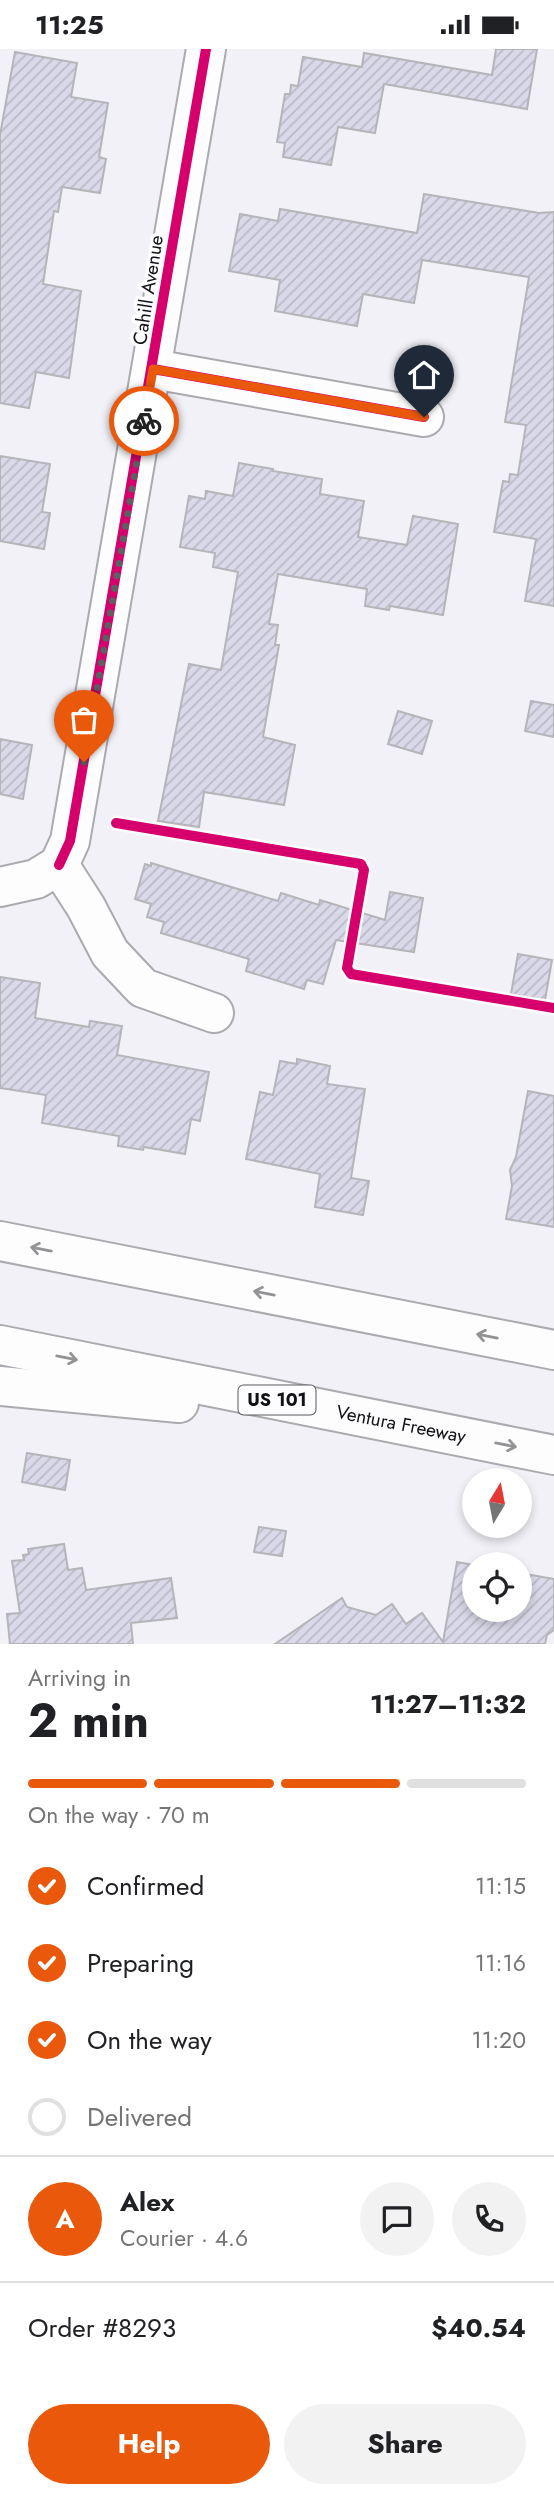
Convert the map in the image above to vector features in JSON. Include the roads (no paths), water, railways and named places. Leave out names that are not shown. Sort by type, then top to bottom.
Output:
[{"type":"main road","name":"Cahill Avenue","points":[[59,865],[71,841],[206,49]]},
{"type":"main road","points":[[153,369],[424,417]]},
{"type":"main road","points":[[0,887],[36,879],[59,865],[86,907],[110,953],[143,988],[214,1013]]},
{"type":"main road","points":[[0,1241],[554,1349]]},
{"type":"main road","name":"Ventura Freeway","points":[[0,1345],[554,1455]]},
{"type":"main road","points":[[0,1386],[383,1421]]}]
